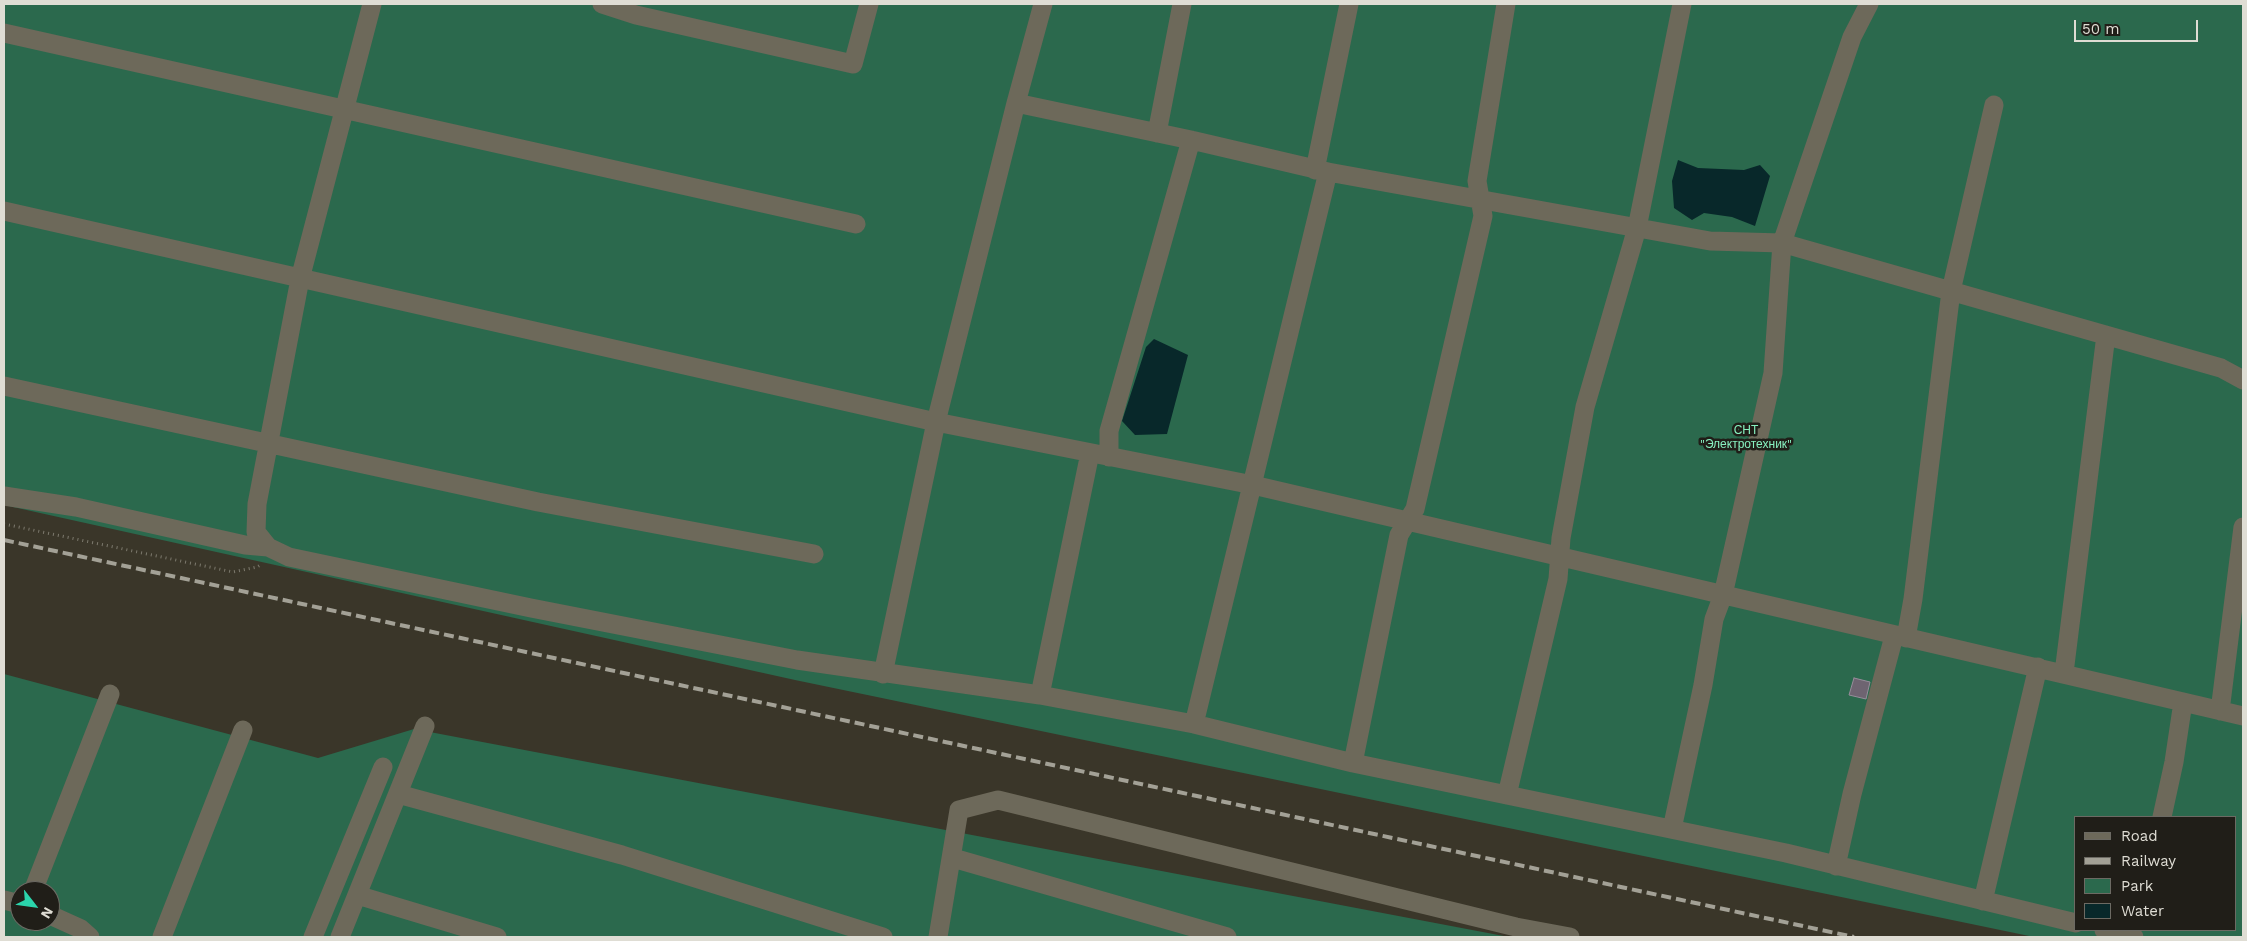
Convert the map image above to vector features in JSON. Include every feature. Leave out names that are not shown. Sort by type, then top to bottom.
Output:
[{"type":"street","points":[[273,550],[256,532],[257,504],[300,279],[372,4]]},
{"type":"street","points":[[602,4],[636,15],[853,64],[870,4]]},
{"type":"street","points":[[883,674],[936,422],[1016,103],[1043,4]]},
{"type":"street","points":[[1157,133],[1182,4]]},
{"type":"street","points":[[1194,724],[1253,485],[1322,171],[1349,4]]},
{"type":"street","points":[[1353,763],[1399,535],[1415,508],[1483,216],[1477,181],[1506,4]]},
{"type":"street","points":[[1506,795],[1558,579],[1561,538],[1586,407],[1637,228],[1682,4]]},
{"type":"street","points":[[1672,829],[1703,684],[1714,619],[1723,595],[1773,373],[1782,243],[1852,37],[1869,4]]},
{"type":"street","points":[[4,33],[856,224]]},
{"type":"street","points":[[1016,103],[1190,140],[1322,171],[1480,200],[1710,241],[1782,243],[2221,368],[2243,380]]},
{"type":"street","points":[[1836,866],[1852,794],[1913,599],[1951,291],[1994,105]]},
{"type":"street","points":[[1109,456],[1109,431],[1190,140]]},
{"type":"street","points":[[4,211],[936,422],[1253,485],[2243,716]]},
{"type":"street","points":[[2064,673],[2106,335]]},
{"type":"street","points":[[4,386],[538,502],[814,554]]},
{"type":"street","points":[[1040,695],[1090,453]]},
{"type":"street","points":[[4,496],[76,507],[273,550],[289,557],[531,608],[797,660],[883,674],[1040,695],[1194,724],[1353,763],[1672,829],[2074,923]]},
{"type":"street","points":[[2220,711],[2243,527]]},
{"type":"street","points":[[1983,900],[2038,667]]},
{"type":"street","points":[[37,881],[110,694]]},
{"type":"street","points":[[2162,816],[2174,762],[2183,702]]},
{"type":"street","points":[[340,937],[425,726]]},
{"type":"street","points":[[162,937],[244,730]]},
{"type":"street","points":[[313,937],[383,767]]},
{"type":"street","points":[[398,794],[622,855],[883,937]]},
{"type":"street","points":[[938,937],[953,858],[959,810],[998,800],[1516,927],[1570,937]]},
{"type":"street","points":[[953,858],[1227,937]]},
{"type":"street","points":[[357,895],[497,937]]},
{"type":"street","points":[[60,920],[81,929],[90,937]]},
{"type":"street","points":[[2108,931],[2134,937]]},
{"type":"path","points":[[4,524],[233,572],[257,567],[273,550]]},
{"type":"green space","name":"СНТ \"Электротехник\"","points":[[4,4],[2243,4],[2243,937],[2034,937],[795,680],[4,505]]},
{"type":"green space","points":[[4,674],[318,758],[414,729],[1509,937],[4,937]]},
{"type":"water","points":[[1678,160],[1698,168],[1744,170],[1760,165],[1770,176],[1755,226],[1732,217],[1704,213],[1692,220],[1674,208],[1672,181]]},
{"type":"water","points":[[1154,339],[1188,355],[1167,434],[1135,435],[1122,421],[1146,347]]},
{"type":"building","points":[[1854,678],[1870,682],[1866,699],[1849,695]]},
{"type":"railway","points":[[4,540],[1854,937]]}]
